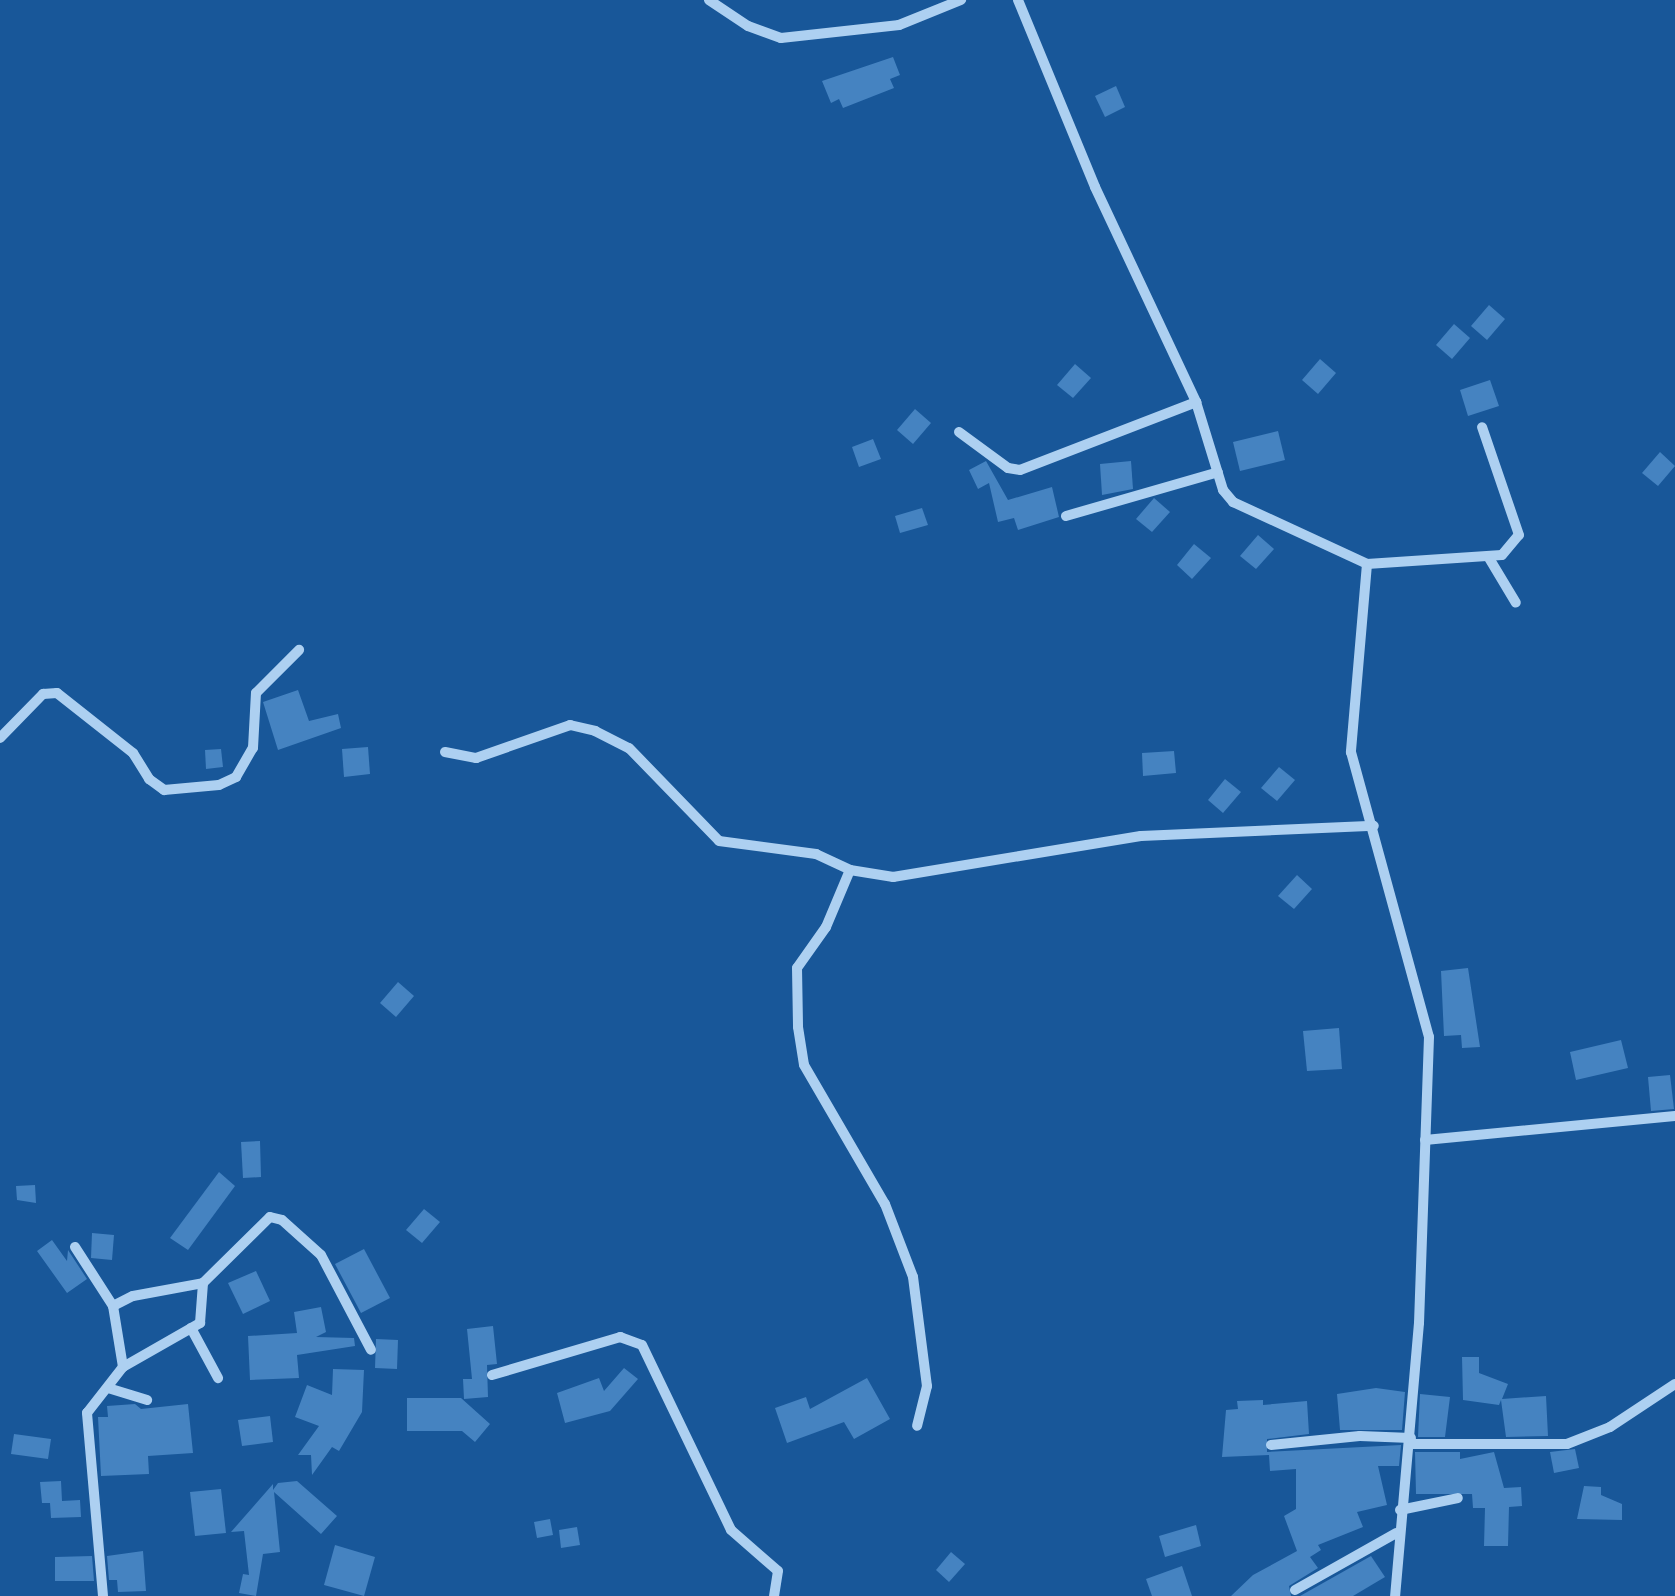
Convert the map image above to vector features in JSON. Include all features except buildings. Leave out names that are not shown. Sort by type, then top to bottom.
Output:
[{"type":"street","points":[[710,0],[748,26],[781,38],[899,25],[961,0]]},
{"type":"street","points":[[1018,0],[1095,187],[1196,402],[1218,472],[1233,502],[1367,564],[1488,558],[1515,546],[1519,535],[1482,427]]},
{"type":"street","points":[[959,432],[1008,468],[1020,470],[1196,402]]},
{"type":"street","points":[[1066,516],[1218,472]]},
{"type":"street","points":[[1488,558],[1516,603]]},
{"type":"street","points":[[1367,564],[1351,752],[1355,780],[1374,826],[1429,1037],[1411,1441],[1396,1533],[1395,1596]]},
{"type":"street","points":[[0,738],[43,694],[57,693],[132,753],[149,779],[164,790],[219,785],[236,777],[253,748],[256,693],[299,650]]},
{"type":"street","points":[[444,752],[476,758],[570,725],[595,731],[629,748],[719,841],[816,854],[850,870],[893,877],[1141,836],[1374,826]]},
{"type":"street","points":[[850,870],[826,927],[797,968],[798,1027],[804,1065],[885,1204],[913,1277],[927,1386],[917,1426]]},
{"type":"street","points":[[1425,1140],[1675,1116]]},
{"type":"street","points":[[113,1306],[133,1296],[203,1283],[262,1220],[282,1220],[321,1255],[371,1350]]},
{"type":"street","points":[[75,1247],[113,1306],[123,1367]]},
{"type":"street","points":[[103,1596],[87,1413],[123,1367],[192,1328],[203,1317],[203,1283]]},
{"type":"street","points":[[192,1328],[218,1378]]},
{"type":"street","points":[[492,1374],[620,1337],[642,1345],[731,1530],[778,1571],[774,1596]]},
{"type":"street","points":[[1271,1445],[1360,1436],[1411,1441],[1567,1444],[1610,1427],[1675,1384]]},
{"type":"street","points":[[108,1388],[147,1400]]},
{"type":"street","points":[[1400,1510],[1458,1498]]},
{"type":"street","points":[[1295,1590],[1396,1533]]}]
